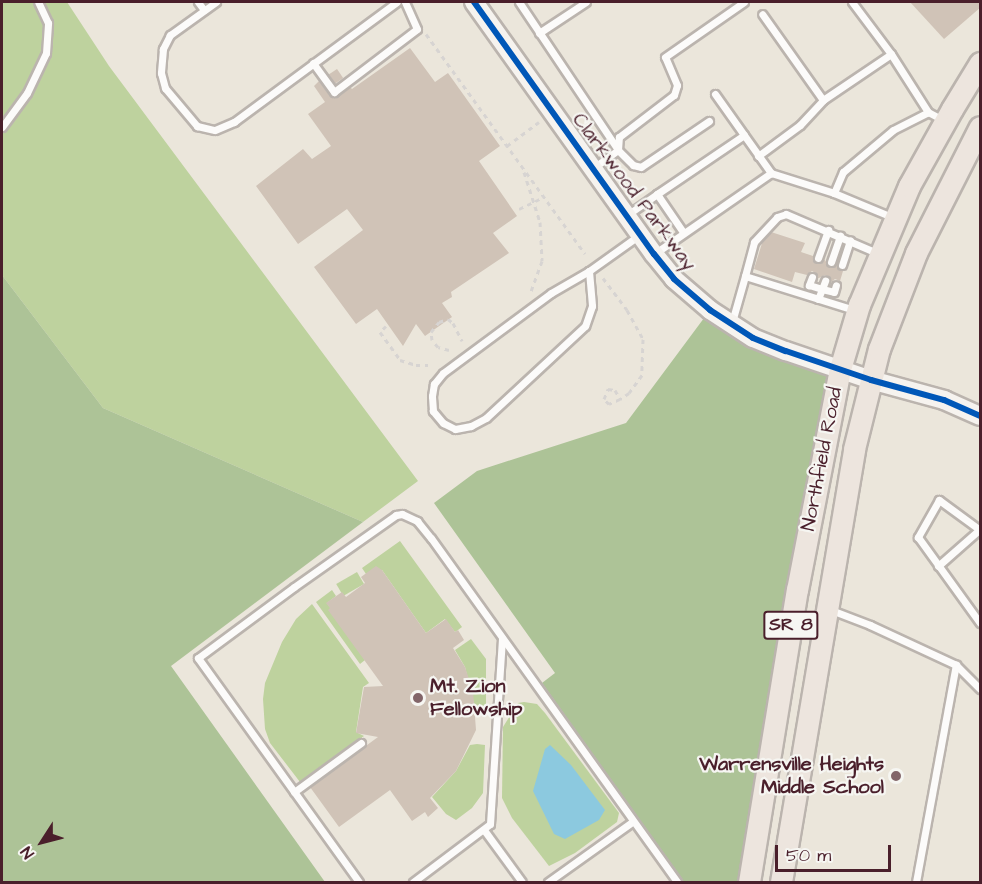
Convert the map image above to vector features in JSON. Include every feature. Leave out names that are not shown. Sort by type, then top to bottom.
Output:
[{"type":"main road","name":"Northfield Road","points":[[749,882],[796,590],[840,369],[857,311],[936,116],[981,63]]},
{"type":"main road","name":"Northfield Road","points":[[781,882],[854,449],[879,349],[916,253],[981,127]]},
{"type":"street","name":"Clarkwood Parkway","points":[[474,2],[674,279],[731,325],[764,342],[871,380],[944,400],[981,416]]},
{"type":"lane","points":[[2,127],[27,93],[46,53],[48,23],[38,2]]},
{"type":"lane","points":[[198,2],[204,10]]},
{"type":"lane","points":[[216,2],[170,35],[163,49],[161,73],[165,88],[197,126],[215,130],[234,122],[397,2]]},
{"type":"lane","points":[[313,63],[334,92],[417,29],[405,2]]},
{"type":"lane","points":[[519,2],[618,150],[633,165],[641,167],[709,121]]},
{"type":"lane","points":[[539,33],[586,2]]},
{"type":"lane","points":[[594,168],[618,150],[619,137],[674,95],[676,85],[665,57],[744,2]]},
{"type":"lane","points":[[834,193],[843,172],[893,130],[936,116],[852,2]]},
{"type":"lane","points":[[762,14],[823,100]]},
{"type":"lane","points":[[758,156],[800,125],[823,100],[891,54]]},
{"type":"lane","points":[[715,94],[771,173],[834,193],[895,219]]},
{"type":"lane","points":[[627,215],[744,135]]},
{"type":"lane","points":[[654,254],[771,173]]},
{"type":"lane","points":[[657,194],[683,232]]},
{"type":"lane","points":[[731,325],[754,242],[777,217],[786,214],[799,218],[879,254]]},
{"type":"lane","points":[[818,258],[828,230]]},
{"type":"lane","points":[[589,271],[592,306],[585,326],[486,418],[471,426],[455,429],[443,423],[433,411],[432,396],[434,384],[443,373],[551,293],[589,271],[640,234]]},
{"type":"lane","points":[[831,262],[840,236]]},
{"type":"lane","points":[[842,265],[850,240]]},
{"type":"lane","points":[[745,276],[857,311]]},
{"type":"lane","points":[[812,277],[809,285],[834,292],[836,285]]},
{"type":"lane","points":[[818,299],[825,281]]},
{"type":"lane","points":[[938,566],[980,530],[939,500],[918,537],[938,566],[981,623]]},
{"type":"lane","points":[[359,882],[198,658],[396,515],[409,515],[430,538],[677,882]]},
{"type":"lane","points":[[827,608],[870,625],[956,665],[981,689]]},
{"type":"lane","points":[[413,882],[490,824],[502,638]]},
{"type":"lane","points":[[916,882],[956,665]]},
{"type":"lane","points":[[294,792],[361,743]]},
{"type":"lane","points":[[548,882],[632,822]]},
{"type":"lane","points":[[484,830],[522,882]]},
{"type":"path","points":[[426,34],[585,254]]},
{"type":"path","points":[[507,146],[539,121]]},
{"type":"path","points":[[523,168],[540,222],[542,261],[531,292]]},
{"type":"path","points":[[519,209],[544,197]]},
{"type":"path","points":[[603,278],[627,310],[644,339],[642,375],[628,393],[620,399],[609,404],[604,399],[608,389],[615,390],[620,399]]},
{"type":"path","points":[[449,350],[438,347],[432,340],[431,332],[439,322],[448,319],[453,323],[462,341]]},
{"type":"path","points":[[386,326],[380,332],[400,360],[416,365],[428,365]]},
{"type":"green space","points":[[2,2],[67,2],[109,66],[418,481],[363,522],[103,408],[2,275]]},
{"type":"green space","points":[[2,275],[103,408],[363,522],[171,666],[325,882],[2,882]]},
{"type":"green space","points":[[710,310],[840,369],[749,882],[683,882],[542,683],[555,673],[434,503],[477,471],[626,423]]},
{"type":"green space","points":[[400,541],[462,627],[455,632],[445,619],[426,633],[382,570],[366,574],[362,568]]},
{"type":"green space","points":[[357,572],[364,584],[343,596],[336,584]]},
{"type":"green space","points":[[332,590],[336,596],[327,603],[365,660],[360,664],[316,602]]},
{"type":"green space","points":[[312,604],[369,683],[363,687],[356,732],[364,736],[300,782],[270,743],[265,729],[263,699],[265,683],[282,642],[296,619]]},
{"type":"green space","points":[[471,639],[486,659],[486,715],[475,708],[465,667],[455,650]]},
{"type":"green space","points":[[518,703],[537,704],[545,713],[619,813],[617,822],[575,853],[549,866],[512,818],[502,798],[503,727]]},
{"type":"green space","points":[[470,745],[485,745],[483,793],[472,808],[456,820],[446,814],[432,797],[456,771]]},
{"type":"water","points":[[550,745],[571,765],[605,810],[599,820],[565,839],[554,834],[533,791],[545,749]]},
{"type":"building","points":[[910,2],[981,2],[981,7],[944,39]]},
{"type":"building","points":[[410,48],[435,82],[448,73],[500,146],[479,161],[517,216],[493,233],[509,253],[451,292],[452,297],[442,303],[452,317],[425,336],[416,324],[403,346],[377,309],[356,324],[314,267],[363,230],[347,209],[298,244],[256,186],[303,149],[312,159],[331,146],[308,114],[325,102],[314,86],[319,81],[330,96],[335,97],[350,87],[352,89]]},
{"type":"building","points":[[337,69],[343,78],[335,84],[329,75]]},
{"type":"building","points":[[771,232],[805,243],[801,252],[813,256],[816,263],[824,259],[831,268],[837,263],[837,268],[843,271],[840,281],[835,279],[830,283],[830,278],[825,275],[817,279],[817,274],[812,271],[807,275],[795,272],[792,282],[754,269],[763,240]]},
{"type":"building","name":"Mt. Zion Fellowship","points":[[376,566],[382,570],[426,633],[446,619],[455,632],[458,630],[464,640],[453,648],[465,667],[473,691],[476,730],[456,771],[430,798],[438,808],[428,817],[425,812],[412,821],[390,790],[339,827],[310,787],[378,737],[356,733],[364,687],[383,686],[328,610],[330,608],[326,603],[342,592],[346,597],[365,583],[361,577]]},
{"type":"cycle path","points":[[474,2],[654,254],[674,279],[710,310],[753,338],[786,351],[871,380],[944,400],[980,416]]},
{"type":"place","name":"Mt. Zion Fellowship","points":[[418,698]]},
{"type":"place","name":"Warrensville Heights Middle School","points":[[896,776]]}]
